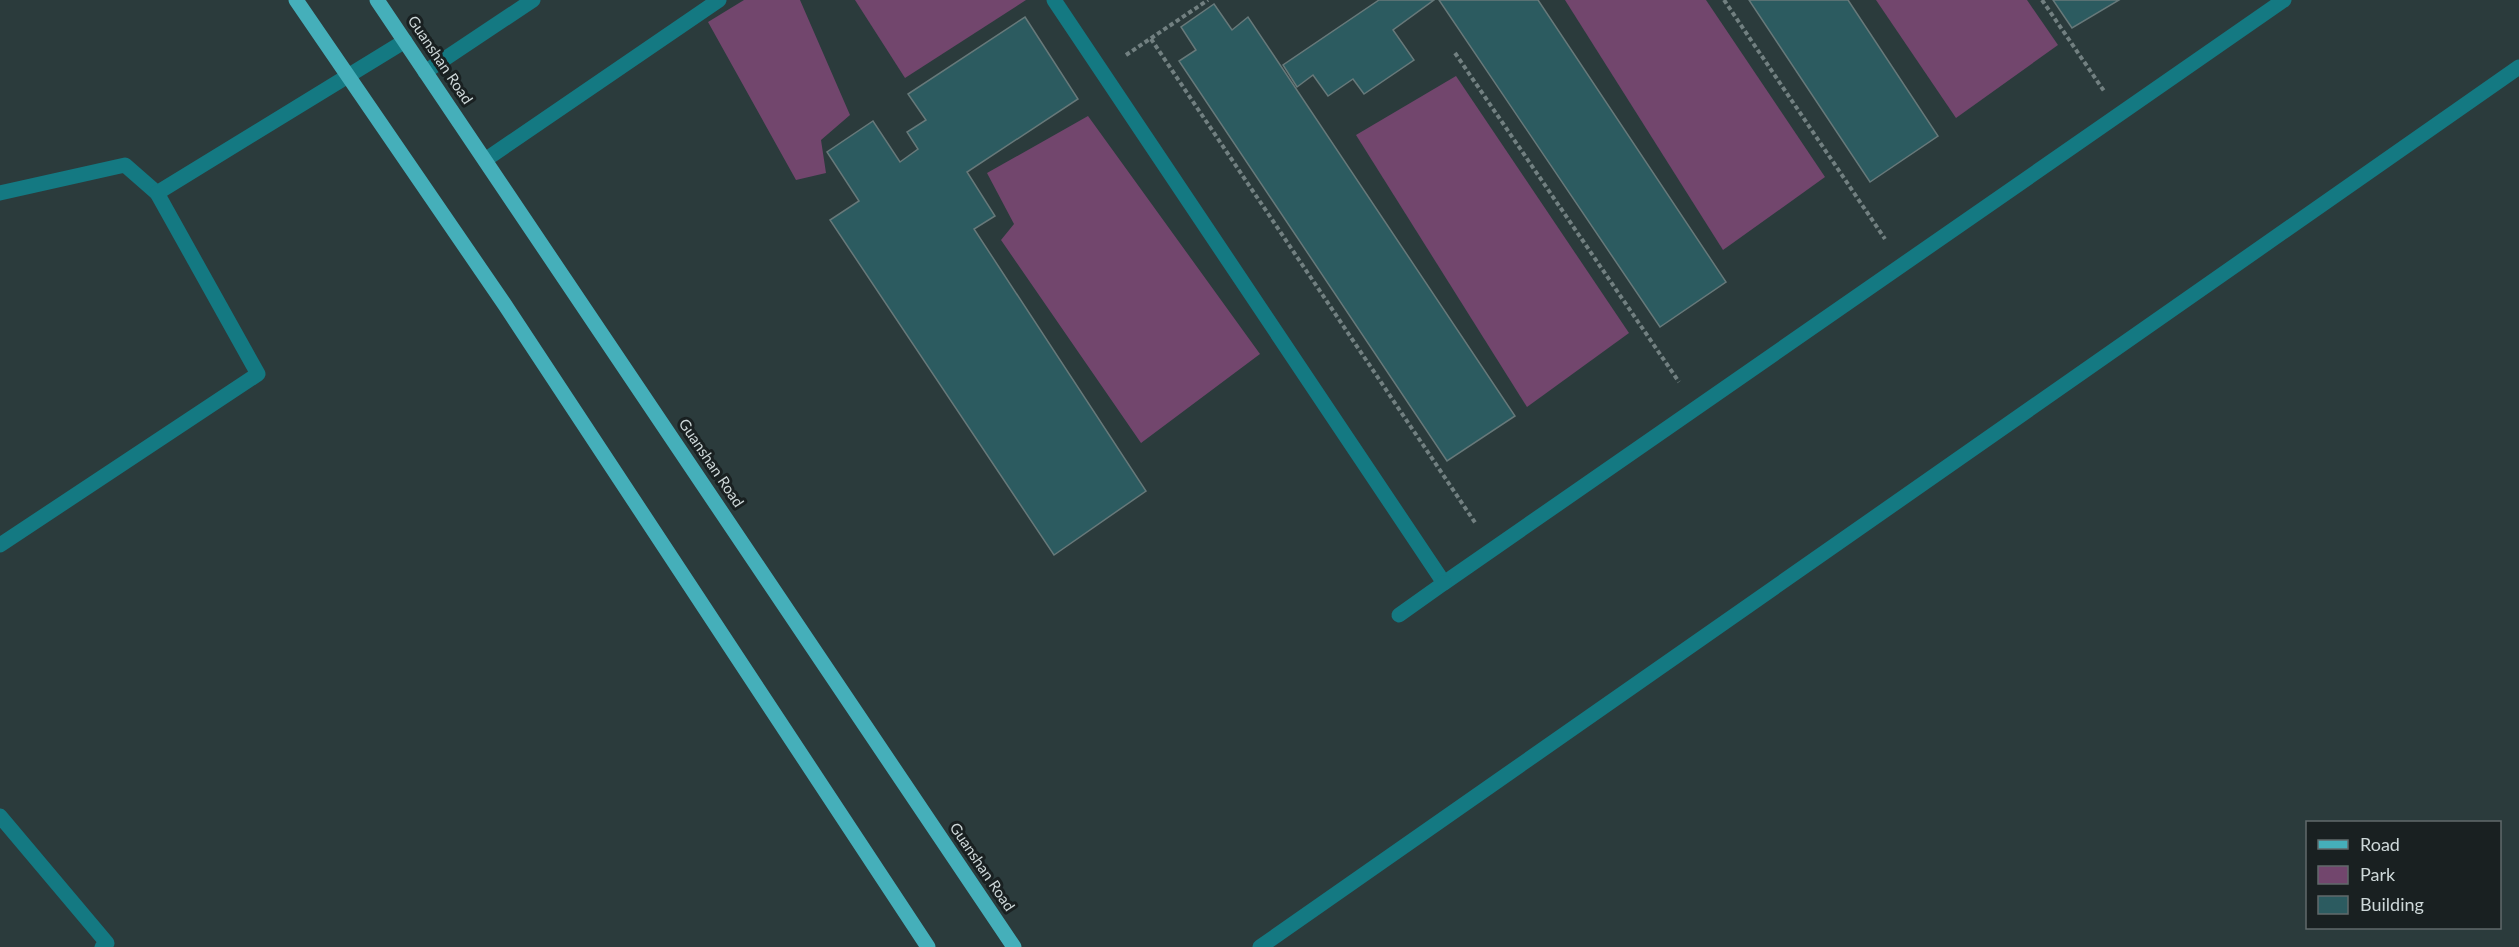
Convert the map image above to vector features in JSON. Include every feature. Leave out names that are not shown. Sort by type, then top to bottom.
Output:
[{"type":"main road","points":[[296,0],[505,305],[928,947]]},
{"type":"main road","name":"Guanshan Road","points":[[377,0],[1014,947]]},
{"type":"street","points":[[425,72],[533,0]]},
{"type":"street","points":[[485,160],[719,0]]},
{"type":"street","points":[[1054,0],[1444,583]]},
{"type":"street","points":[[1399,615],[2284,0]]},
{"type":"street","points":[[157,193],[405,41]]},
{"type":"street","points":[[1260,947],[2518,69]]},
{"type":"street","points":[[0,193],[124,165],[157,193],[258,374],[0,545]]},
{"type":"street","points":[[0,816],[107,943],[102,947]]},
{"type":"path","points":[[1102,72],[1208,0]]},
{"type":"path","points":[[1724,0],[1902,265]]},
{"type":"path","points":[[2042,0],[2120,113]]},
{"type":"path","points":[[1150,39],[1493,549]]},
{"type":"path","points":[[1455,54],[1696,408]]},
{"type":"green space","points":[[744,0],[800,0],[850,115],[821,140],[826,173],[796,180],[708,22]]},
{"type":"green space","points":[[855,0],[1026,0],[905,78]]},
{"type":"green space","points":[[1565,0],[1706,0],[1825,177],[1723,250]]},
{"type":"green space","points":[[1876,0],[2027,0],[2058,45],[1956,118]]},
{"type":"green space","points":[[1456,76],[1629,333],[1527,407],[1356,135]]},
{"type":"green space","points":[[1088,116],[1260,354],[1141,443],[1001,240],[1014,224],[987,173]]},
{"type":"building","points":[[1379,0],[1434,0],[1393,30],[1414,60],[1364,94],[1353,79],[1328,96],[1313,75],[1297,87],[1283,65]]},
{"type":"building","points":[[1439,0],[1538,0],[1726,282],[1660,327]]},
{"type":"building","points":[[1749,0],[1848,0],[1938,136],[1870,182]]},
{"type":"building","points":[[2053,0],[2119,0],[2072,28]]},
{"type":"building","points":[[1214,4],[1232,30],[1248,17],[1515,416],[1447,461],[1179,61],[1196,50],[1181,27]]},
{"type":"building","points":[[1025,17],[1078,99],[967,172],[995,216],[974,229],[1146,491],[1054,555],[830,220],[859,201],[827,152],[873,121],[900,162],[918,149],[907,132],[926,120],[908,94]]}]
